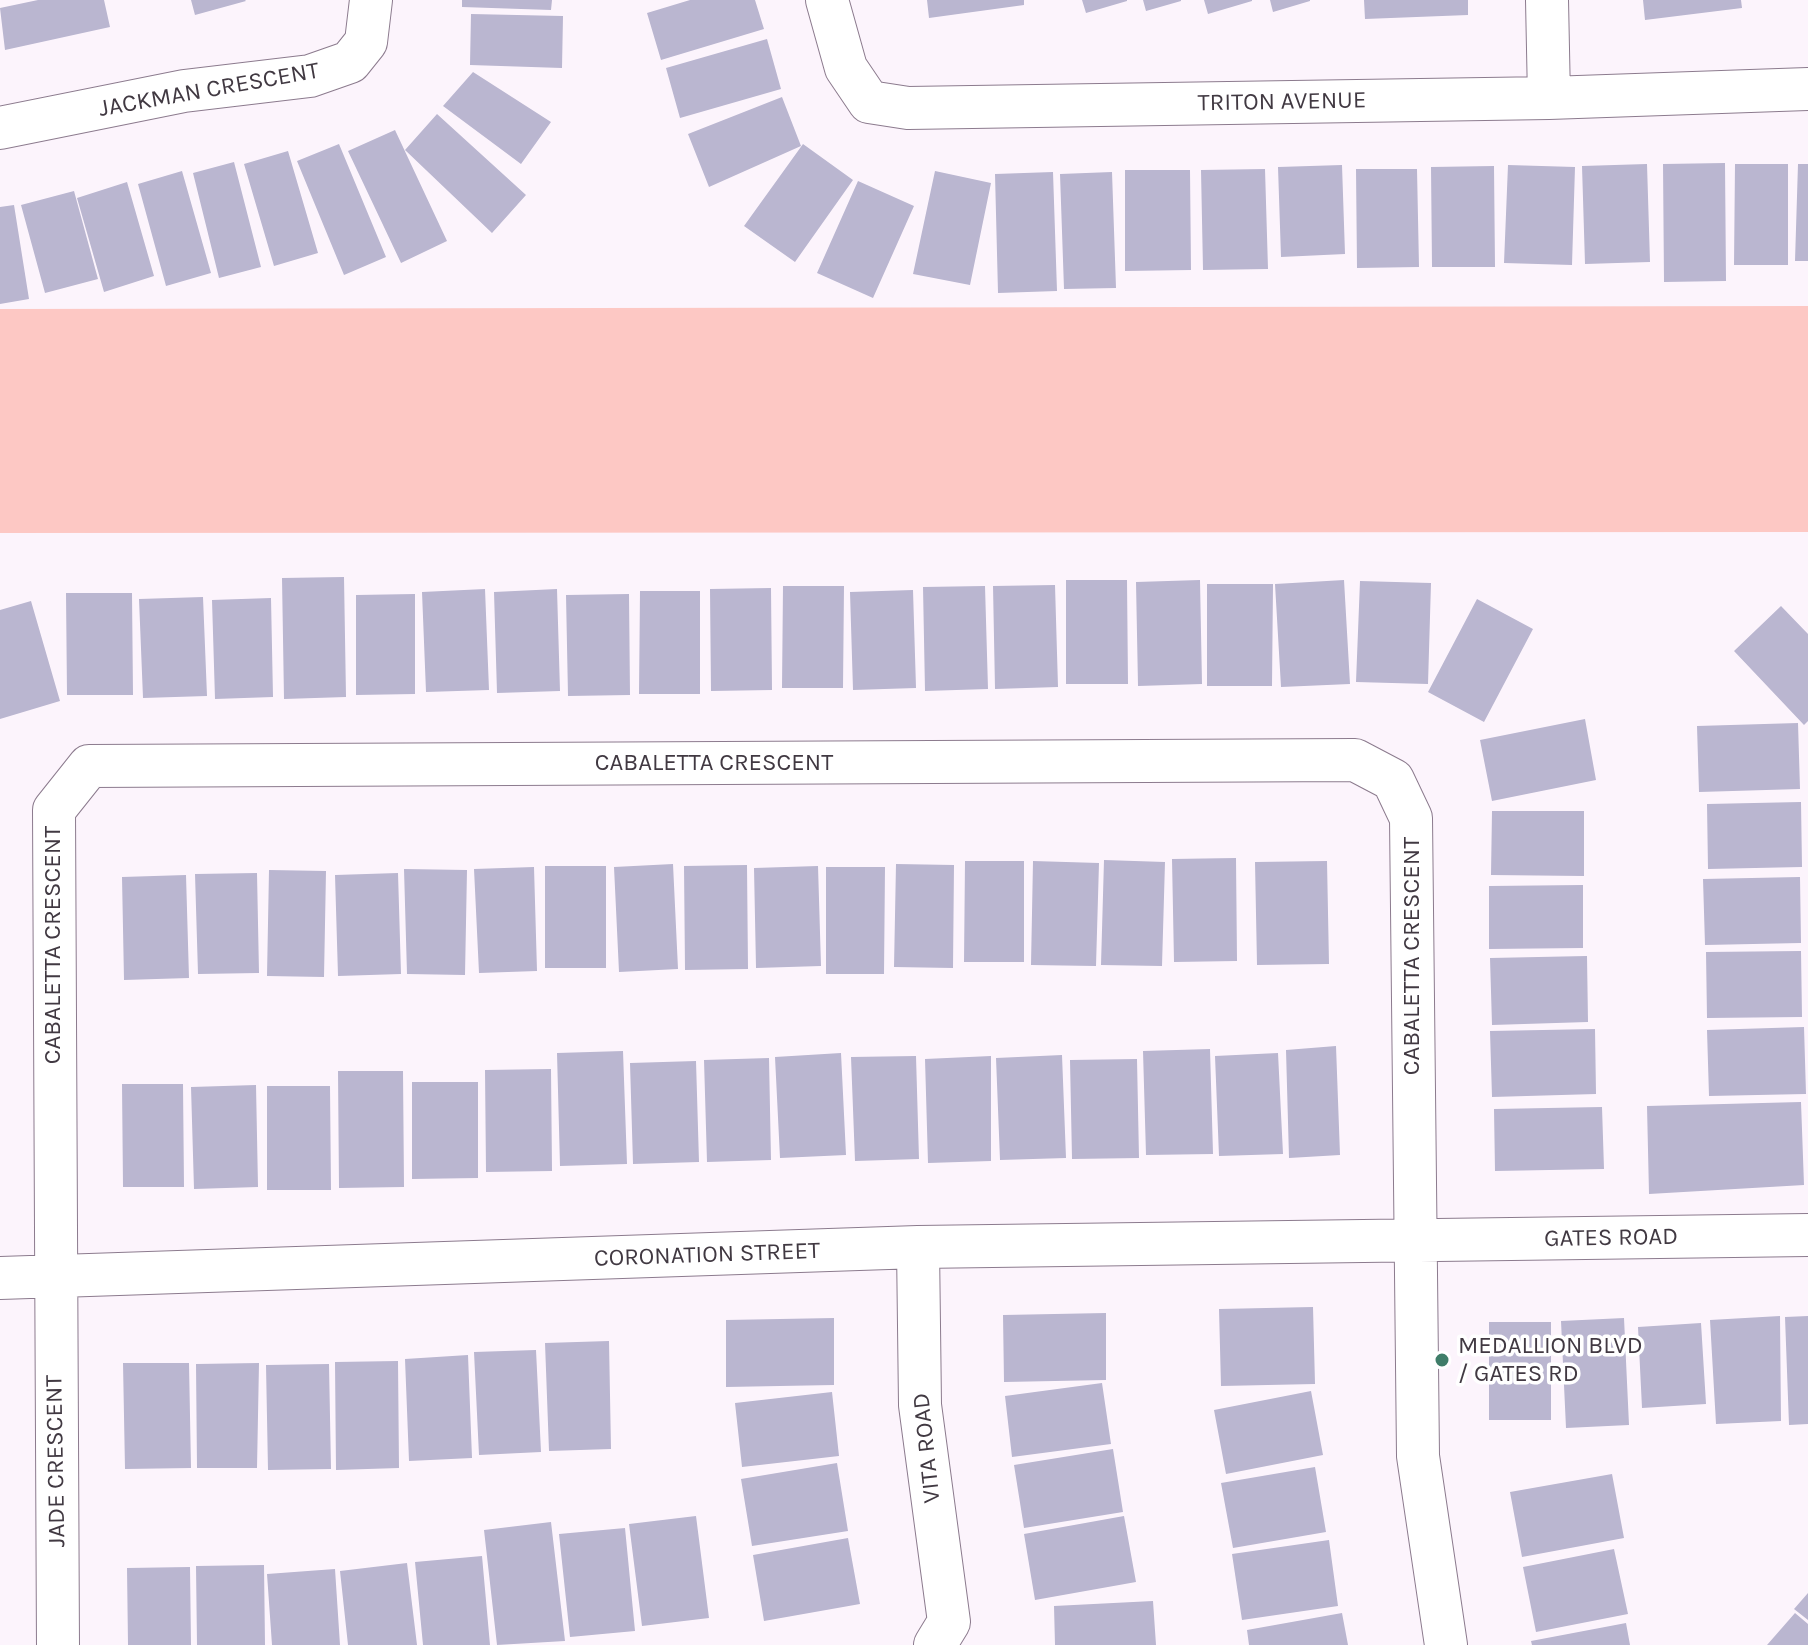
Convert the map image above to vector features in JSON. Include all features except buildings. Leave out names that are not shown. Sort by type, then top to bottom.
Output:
[{"type":"street","name":"JACKMAN CRESCENT","points":[[0,128],[184,91],[310,76],[350,62],[366,42],[371,0]]},
{"type":"street","name":"TRITON AVENUE","points":[[827,0],[846,68],[869,102],[908,108],[1549,98],[1808,89]]},
{"type":"street","points":[[1547,0],[1549,98]]},
{"type":"street","name":"CABALETTA CRESCENT","points":[[53,1277],[54,810],[89,766],[1355,760],[1393,780],[1411,818],[1414,1241]]},
{"type":"street","name":"GATES ROAD","points":[[1414,1241],[1808,1235]]},
{"type":"street","points":[[1414,1241],[1418,1456],[1446,1645]]},
{"type":"street","name":"CORONATION STREET","points":[[0,1278],[918,1247],[1414,1241]]},
{"type":"street","name":"VITA ROAD","points":[[918,1247],[920,1405],[949,1622],[935,1645]]},
{"type":"street","name":"JADE CRESCENT","points":[[53,1277],[58,1645]]},
{"type":"shaded area","points":[[1808,306],[1808,532],[0,533],[0,309]]},
{"type":"place","name":"MEDALLION BLVD / GATES RD","points":[[1442,1360]]}]
